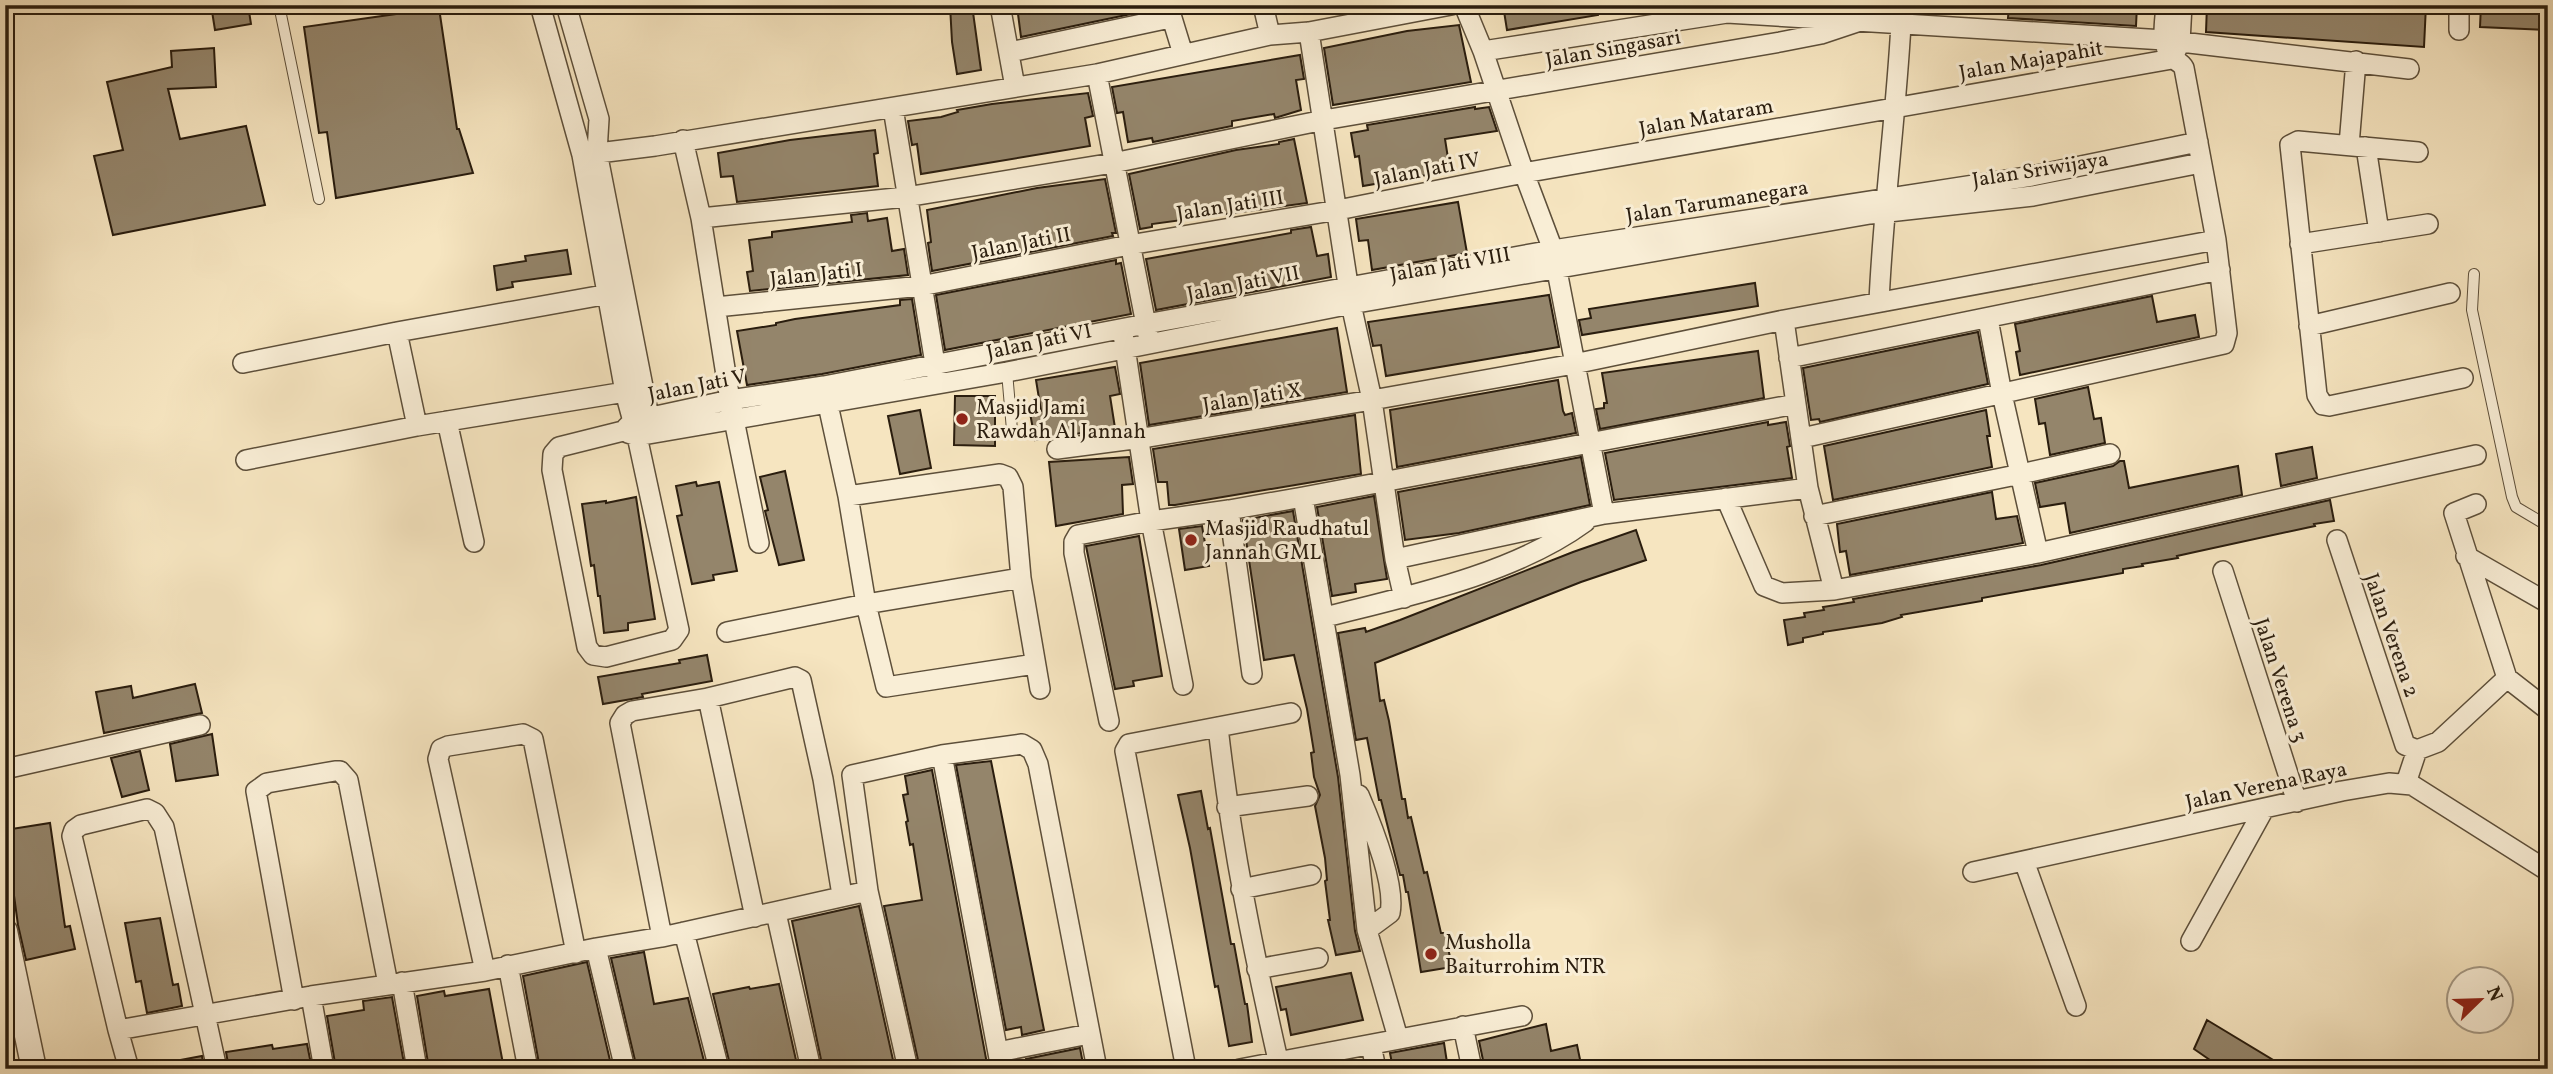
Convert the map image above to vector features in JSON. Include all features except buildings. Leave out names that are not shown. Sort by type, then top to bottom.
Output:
[{"type":"street","points":[[540,5],[590,153],[616,293],[636,426]]},
{"type":"street","points":[[565,5],[599,119],[590,153]]},
{"type":"street","points":[[1000,5],[1015,87]]},
{"type":"street","points":[[1263,5],[1269,35]]},
{"type":"street","points":[[590,153],[655,146],[1097,74],[1269,35],[1309,32],[1451,5]]},
{"type":"street","points":[[1464,5],[1497,90],[1555,259],[1591,444],[1597,516]]},
{"type":"street","points":[[1802,438],[2224,344],[2227,332],[2216,240],[2184,68],[2172,47],[2166,5]]},
{"type":"street","points":[[2172,47],[2182,5]]},
{"type":"street","points":[[2459,5],[2459,30]]},
{"type":"street","points":[[1483,51],[1727,9],[1860,21],[1908,18],[2172,47],[2356,61],[2409,69]]},
{"type":"street","points":[[1010,52],[1169,12],[1183,54]]},
{"type":"street","points":[[1879,303],[1885,205],[1908,18]]},
{"type":"street","name":"Jalan Singasari","points":[[701,218],[906,197],[1113,163],[1324,120],[1780,42],[1821,34],[1860,21]]},
{"type":"street","points":[[1309,32],[1350,295],[1372,400],[1382,481],[1404,598]]},
{"type":"street","name":"Jalan Majapahit","points":[[1896,106],[2172,47]]},
{"type":"street","points":[[2356,61],[2358,146],[2379,232]]},
{"type":"street","points":[[1097,74],[1148,334]]},
{"type":"street","name":"Jalan Mataram","points":[[1524,173],[1896,106]]},
{"type":"street","points":[[893,108],[936,374]]},
{"type":"street","points":[[683,140],[701,218],[759,542]]},
{"type":"street","points":[[2418,152],[2298,141],[2290,145],[2317,395],[2323,405],[2329,406],[2463,378]]},
{"type":"street","name":"Jalan Sriwijaya","points":[[1885,205],[2198,142]]},
{"type":"street","name":"Jalan Sriwijaya","points":[[1885,205],[2033,196],[2202,163]]},
{"type":"street","name":"Jalan Jati IV","points":[[1338,210],[1524,173]]},
{"type":"street","name":"Jalan Tarumanegara","points":[[1555,259],[1885,205]]},
{"type":"street","name":"Jalan Jati III","points":[[1129,245],[1338,210]]},
{"type":"street","points":[[2300,244],[2428,224]]},
{"type":"street","name":"Jalan Jati X","points":[[1057,449],[1372,400],[1574,364],[1784,320],[2216,240]]},
{"type":"street","name":"Jalan Jati II","points":[[921,286],[1129,245]]},
{"type":"street","name":"Jalan Jati VIII","points":[[1350,295],[1555,259]]},
{"type":"street","points":[[1789,358],[2220,270]]},
{"type":"street","name":"Jalan Jati I","points":[[716,307],[921,286]]},
{"type":"street","points":[[243,363],[616,293]]},
{"type":"street","points":[[616,293],[625,392],[636,426]]},
{"type":"street","points":[[2309,326],[2450,293]]},
{"type":"street","name":"Jalan Jati VII","points":[[1148,334],[1350,295]]},
{"type":"street","points":[[1988,319],[2038,553]]},
{"type":"street","points":[[1784,320],[1808,488],[1834,590]]},
{"type":"street","points":[[397,332],[417,426]]},
{"type":"street","name":"Jalan Jati VI","points":[[936,374],[1148,334]]},
{"type":"street","points":[[1124,338],[1152,521],[1183,685]]},
{"type":"street","name":"Jalan Jati VI","points":[[936,374],[1007,372],[1124,338]]},
{"type":"street","name":"Jalan Jati V","points":[[636,426],[680,630],[671,640],[606,657],[593,655],[587,648],[552,470],[553,454],[559,447],[636,426],[936,374]]},
{"type":"street","points":[[246,460],[417,426],[625,392]]},
{"type":"street","points":[[825,394],[848,496],[866,604],[886,687],[1035,664]]},
{"type":"street","points":[[1109,721],[1074,542],[1078,536],[1092,531],[1303,497],[1796,404]]},
{"type":"street","points":[[447,421],[474,542]]},
{"type":"street","points":[[1814,516],[2110,454]]},
{"type":"street","points":[[1727,498],[1765,586],[1782,593],[1834,590],[2038,553],[2476,455]]},
{"type":"street","points":[[848,496],[1000,474],[1008,477],[1013,486],[1021,578],[1040,689]]},
{"type":"street","points":[[1395,559],[1597,516],[1808,488]]},
{"type":"street","points":[[1303,497],[1350,775],[1367,930],[1398,1038]]},
{"type":"street","points":[[2476,504],[2454,513],[2507,678],[2547,709]]},
{"type":"street","points":[[1228,510],[1252,674]]},
{"type":"street","points":[[1325,617],[1404,598],[1471,576],[1560,540],[1597,516]]},
{"type":"street","name":"Jalan Verena 2","points":[[2336,540],[2411,747]]},
{"type":"street","points":[[2466,556],[2548,603]]},
{"type":"street","name":"Jalan Verena 3","points":[[2223,571],[2297,802]]},
{"type":"street","points":[[727,632],[866,604],[1021,578]]},
{"type":"street","points":[[662,937],[620,723],[625,715],[632,711],[708,698],[795,677],[801,680],[823,779],[842,895]]},
{"type":"street","points":[[2507,678],[2438,742],[2411,747],[2406,783],[2548,871]]},
{"type":"street","points":[[2547,709],[2548,689]]},
{"type":"street","points":[[708,698],[755,917]]},
{"type":"street","points":[[1186,1069],[1125,751],[1129,744],[1291,713]]},
{"type":"street","points":[[5,769],[200,725]]},
{"type":"street","points":[[1218,727],[1227,807],[1241,889],[1279,1065]]},
{"type":"street","points":[[485,971],[438,759],[441,749],[448,746],[523,734],[533,739],[576,953]]},
{"type":"street","points":[[823,779],[942,755],[1022,744],[1032,750],[1038,764],[1097,1069]]},
{"type":"street","points":[[942,755],[1000,1060],[1089,1034]]},
{"type":"street","points":[[324,1069],[303,998],[256,791],[267,783],[340,771],[348,780],[417,1069]]},
{"type":"street","points":[[852,775],[867,891],[908,1069]]},
{"type":"street","points":[[1350,775],[1375,836],[1393,902],[1390,913],[1367,930]]},
{"type":"street","name":"Jalan Verena Raya","points":[[1973,872],[2354,789],[2406,783]]},
{"type":"street","points":[[1227,807],[1308,796]]},
{"type":"street","points":[[129,1069],[72,836],[74,830],[81,825],[147,809],[155,813],[163,827],[217,1069]]},
{"type":"street","points":[[2191,941],[2264,809]]},
{"type":"street","points":[[2024,861],[2076,1006]]},
{"type":"street","points":[[1241,889],[1311,875]]},
{"type":"street","points":[[118,1030],[395,983],[485,971],[596,947],[662,937],[867,891]]},
{"type":"street","points":[[776,913],[811,1069]]},
{"type":"street","points":[[5,931],[34,1069]]},
{"type":"street","points":[[684,932],[719,1069]]},
{"type":"street","points":[[596,947],[625,1069]]},
{"type":"street","points":[[1257,969],[1318,958]]},
{"type":"street","points":[[508,965],[528,1069]]},
{"type":"street","points":[[1240,1069],[1279,1065],[1398,1038],[1522,1016]]},
{"type":"street","points":[[1463,1026],[1472,1069]]},
{"type":"street","points":[[1371,1045],[1376,1069]]},
{"type":"lane","points":[[279,5],[320,199]]},
{"type":"lane","points":[[2474,274],[2472,310],[2512,497],[2516,507],[2548,526]]},
{"type":"lane","points":[[1007,372],[1012,430]]},
{"type":"place","name":"Masjid Jami Rawdah Al Jannah","points":[[962,419]]},
{"type":"place","name":"Masjid Raudhatul Jannah GML","points":[[1191,540]]},
{"type":"place","name":"Musholla Baiturrohim NTR","points":[[1431,954]]}]
